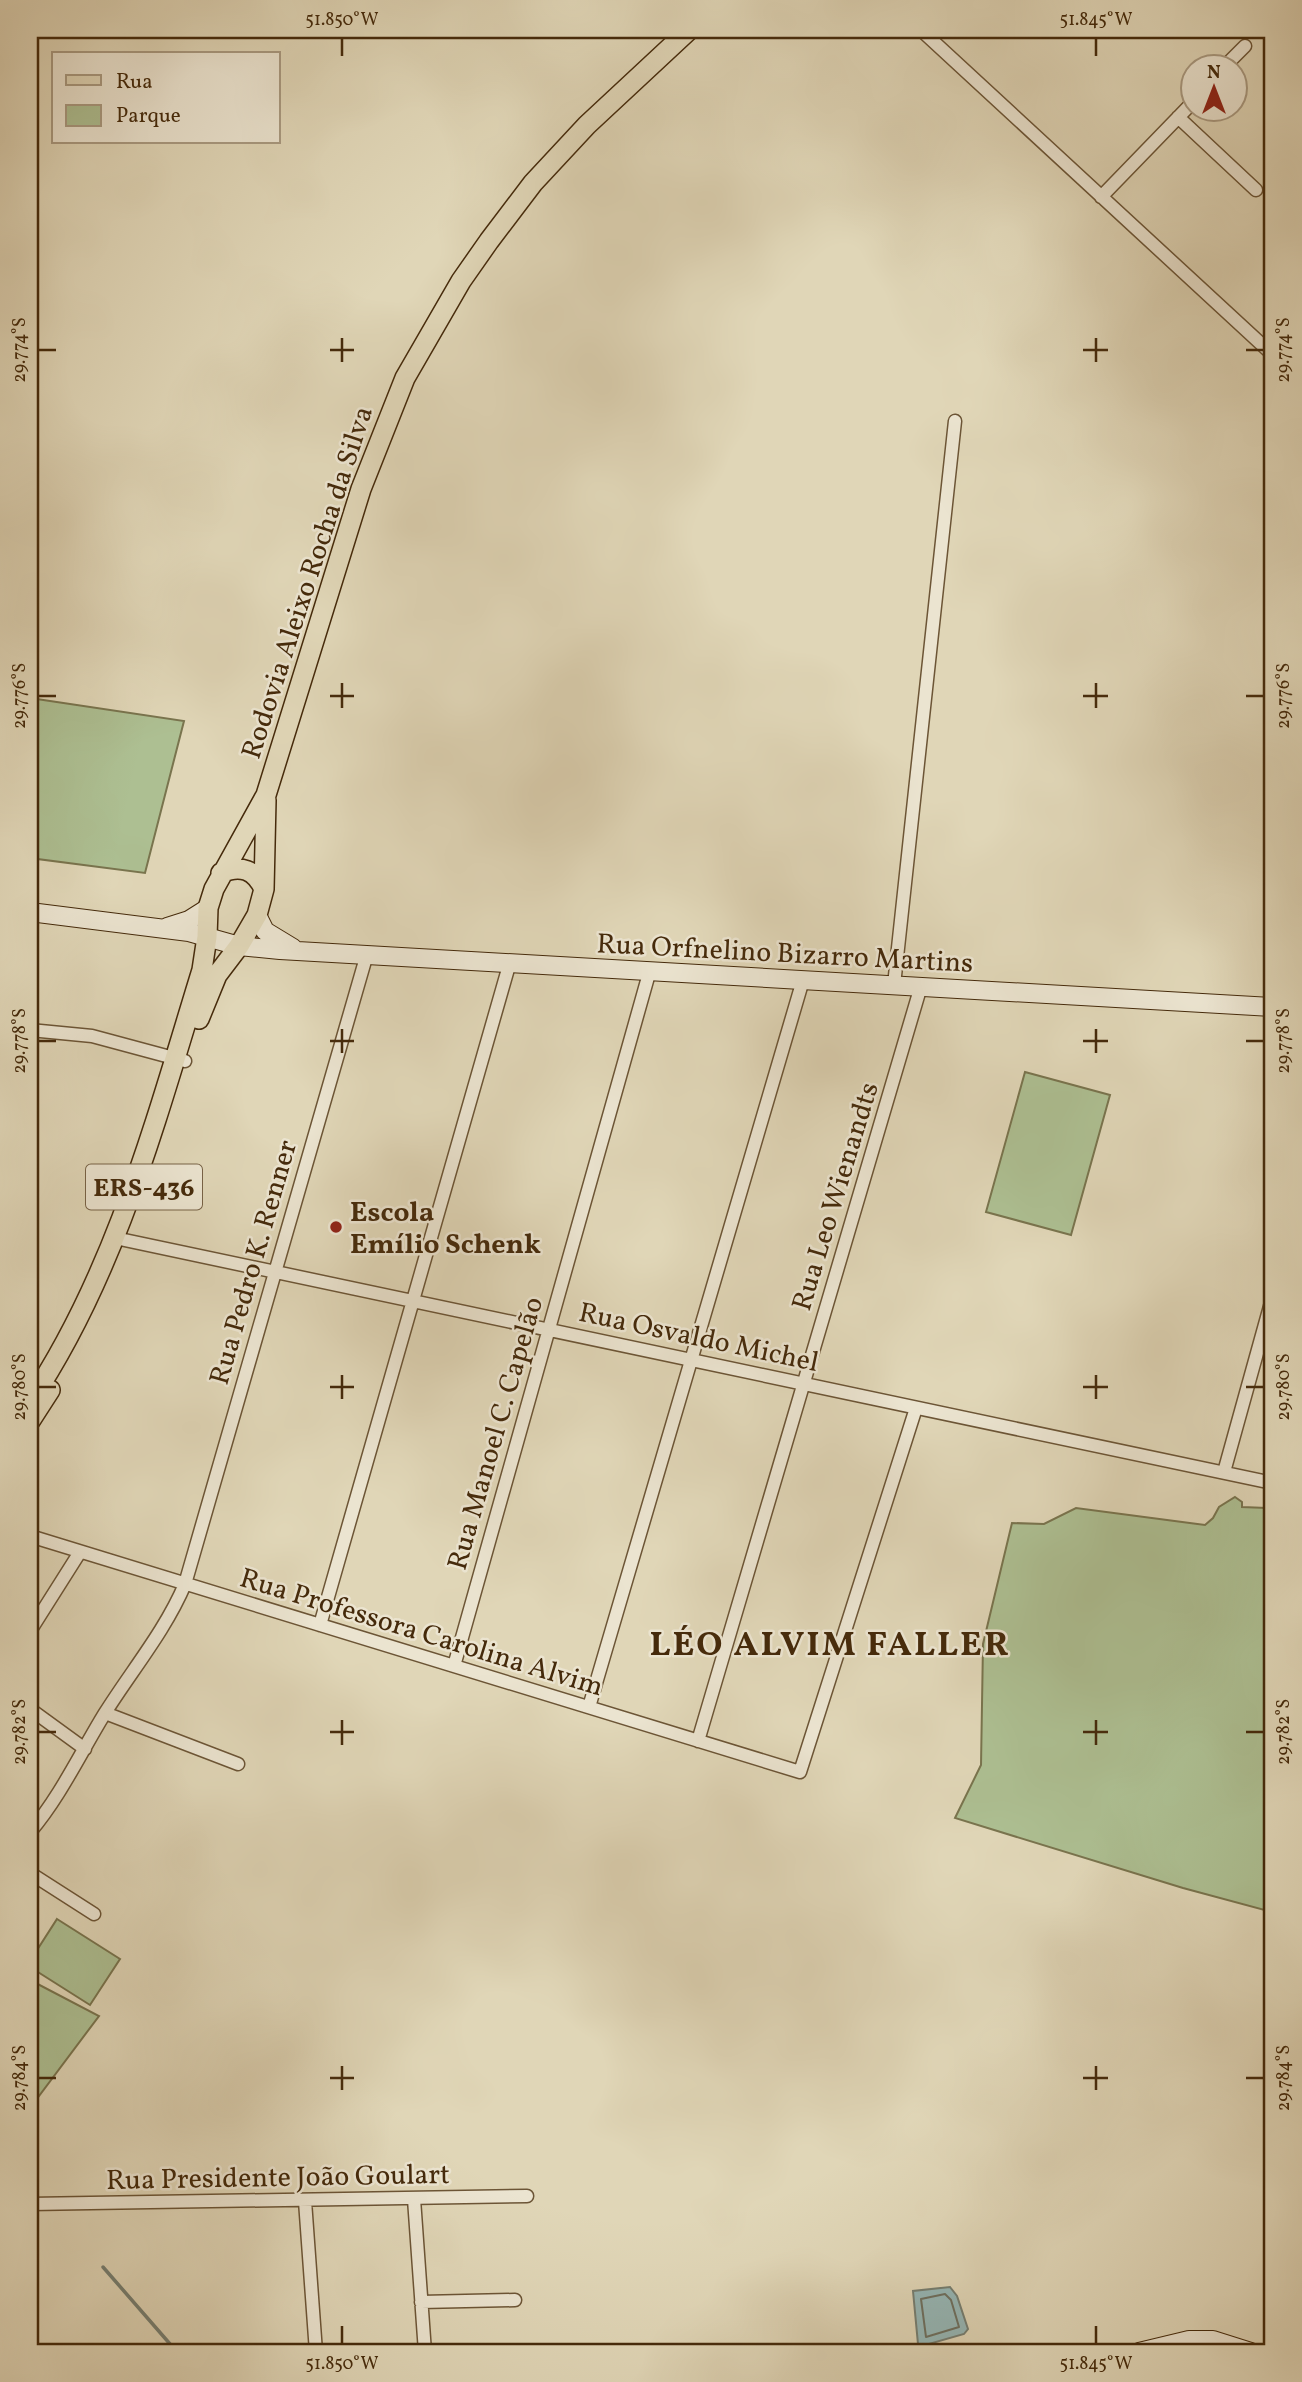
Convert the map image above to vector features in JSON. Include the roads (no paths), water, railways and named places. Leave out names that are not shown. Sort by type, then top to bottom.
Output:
[{"type":"main road","name":"Rodovia Aleixo Rocha da Silva","points":[[30,1422],[96,1309],[121,1239],[159,1149],[202,970],[208,908],[221,873],[266,795],[361,489],[405,378],[468,271],[533,183],[587,125],[689,30]]},
{"type":"main road","name":"Rodovia Aleixo Rocha da Silva","points":[[180,1059],[217,975],[239,946],[257,915],[264,889],[266,795]]},
{"type":"main road","points":[[221,873],[230,869],[252,871],[264,889]]},
{"type":"main road","name":"Rodovia Aleixo Rocha da Silva","points":[[30,1401],[121,1239]]},
{"type":"street","points":[[921,30],[1272,354]]},
{"type":"street","points":[[1239,52],[1245,46]]},
{"type":"street","points":[[1101,197],[1178,117],[1256,190]]},
{"type":"street","points":[[894,985],[955,421]]},
{"type":"street","points":[[164,928],[189,920],[208,908]]},
{"type":"street","name":"Rua Orfnelino Bizarro Martins","points":[[30,912],[164,928],[239,946],[1272,1007]]},
{"type":"street","name":"Rua Orfnelino Bizarro Martins","points":[[257,915],[265,931],[296,950]]},
{"type":"street","name":"Rua Pedro K. Renner","points":[[30,1832],[85,1749],[105,1713],[163,1628],[185,1584],[367,954]]},
{"type":"street","points":[[320,1625],[510,962]]},
{"type":"street","name":"Rua Manoel C. Capelão","points":[[454,1666],[650,970]]},
{"type":"street","points":[[589,1707],[803,979]]},
{"type":"street","name":"Rua Leo Wienandts","points":[[698,1741],[922,986]]},
{"type":"street","points":[[30,1030],[92,1036],[180,1059]]},
{"type":"street","name":"Rua Osvaldo Michel","points":[[121,1239],[1272,1483]]},
{"type":"street","points":[[1224,1472],[1272,1299]]},
{"type":"street","name":"Rua Professora Carolina Alvim","points":[[30,1536],[800,1772],[916,1408]]},
{"type":"street","points":[[30,1632],[79,1552]]},
{"type":"street","points":[[30,1709],[85,1749]]},
{"type":"street","points":[[105,1713],[238,1764]]},
{"type":"street","points":[[30,1873],[94,1914]]},
{"type":"street","name":"Rua Presidente João Goulart","points":[[30,2204],[527,2196]]},
{"type":"street","points":[[414,2199],[425,2352]]},
{"type":"street","points":[[305,2201],[316,2352]]},
{"type":"street","points":[[421,2302],[515,2300]]},
{"type":"street","points":[[1139,2352],[1189,2340],[1213,2340],[1251,2352]]},
{"type":"water","points":[[950,2287],[957,2296],[968,2329],[964,2334],[922,2346],[918,2344],[913,2291]]},
{"type":"waterway","points":[[103,2267],[177,2352]]},
{"type":"place","name":"Escola Emílio Schenk","points":[[336,1227]]},
{"type":"district","name":"LÉO ALVIM FALLER","points":[[830,1643]]}]
